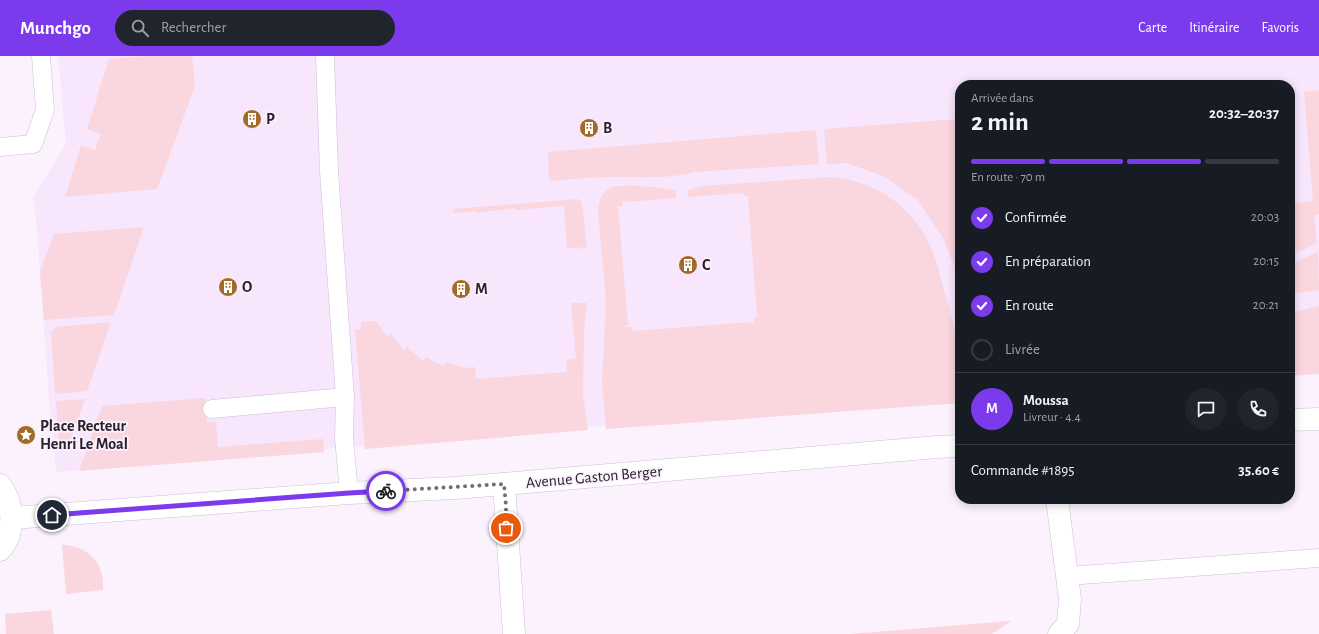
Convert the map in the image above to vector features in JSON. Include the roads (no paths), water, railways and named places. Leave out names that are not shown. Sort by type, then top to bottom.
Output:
[{"type":"street","points":[[1295,420],[1319,419]]},
{"type":"street","name":"Avenue Gaston Berger","points":[[12,518],[349,493],[456,488],[955,446]]},
{"type":"street","points":[[504,484],[514,634]]},
{"type":"street","points":[[0,485],[5,491],[10,504],[12,518],[9,534],[0,550]]},
{"type":"street","points":[[1059,504],[1070,599],[1068,624],[1059,634]]},
{"type":"lane","points":[[0,147],[33,144],[45,110],[41,56]]},
{"type":"lane","points":[[325,56],[331,200],[345,397],[344,438],[349,493]]},
{"type":"lane","points":[[212,409],[345,397]]},
{"type":"lane","points":[[1067,576],[1319,558]]},
{"type":"place","name":"P","points":[[252,119]]},
{"type":"place","name":"B","points":[[589,128]]},
{"type":"place","name":"C","points":[[688,265]]},
{"type":"place","name":"O","points":[[228,287]]},
{"type":"place","name":"M","points":[[461,289]]},
{"type":"place","name":"Place Recteur Henri Le Moal","points":[[26,435]]}]
